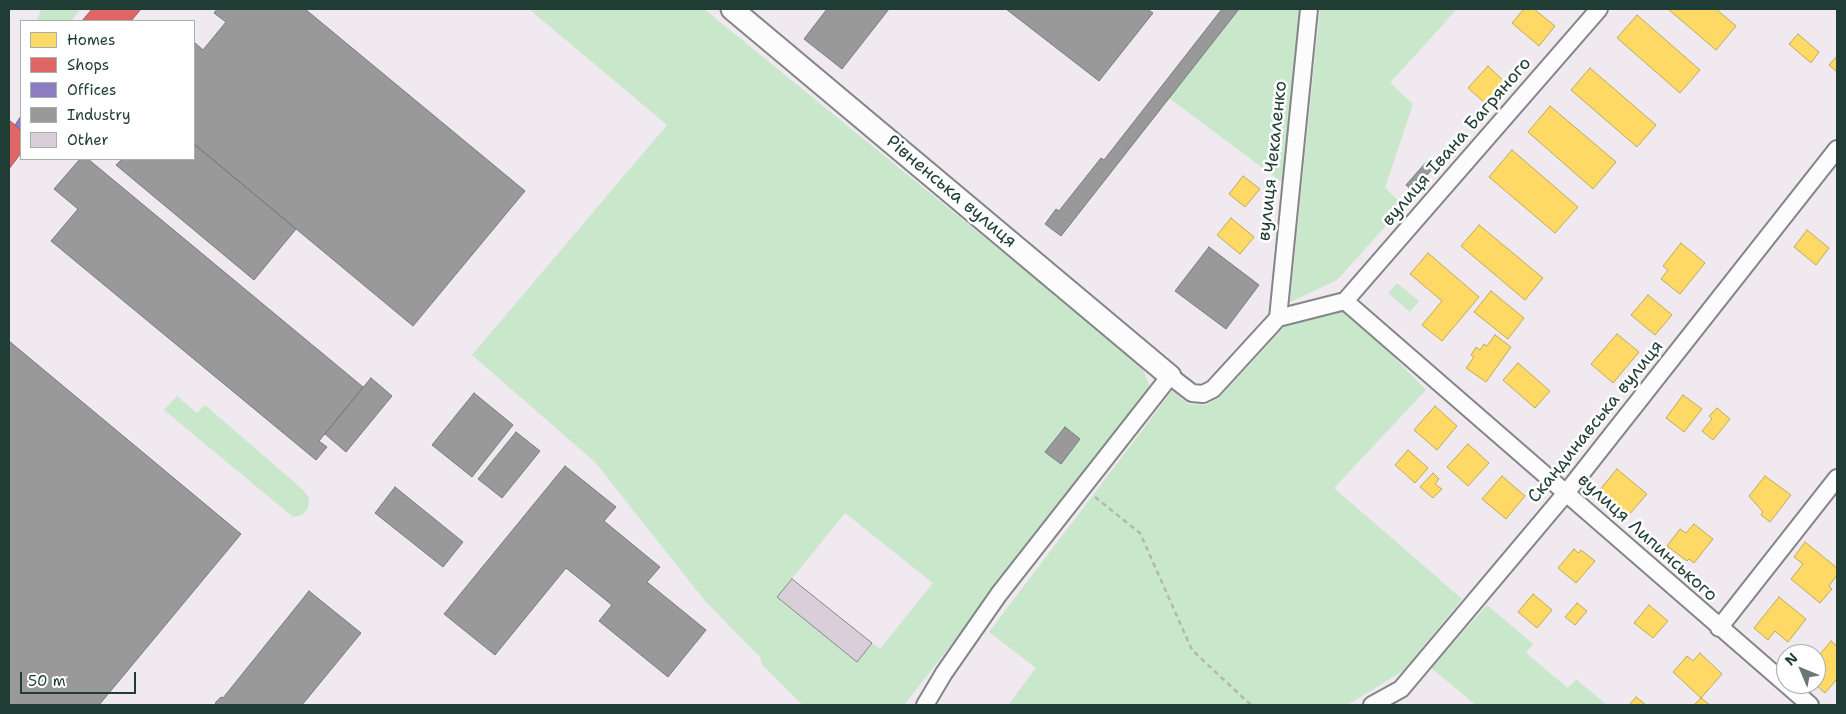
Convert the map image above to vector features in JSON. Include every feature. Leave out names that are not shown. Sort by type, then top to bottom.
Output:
[{"type":"street","name":"Рівненська вулиця","points":[[732,9],[1170,376]]},
{"type":"street","name":"вулиця Чекаленко","points":[[1278,318],[1309,9]]},
{"type":"street","name":"вулиця Івана Багряного","points":[[1345,301],[1599,9]]},
{"type":"street","name":"Скандинавська вулиця","points":[[1372,705],[1401,689],[1566,493],[1837,149]]},
{"type":"street","points":[[925,705],[944,673],[999,594],[1170,376],[1192,393],[1204,394],[1213,389],[1278,318],[1345,301]]},
{"type":"street","name":"вулиця Липинського","points":[[1345,301],[1719,628],[1810,705]]},
{"type":"street","points":[[1719,628],[1837,478]]},
{"type":"path","points":[[1082,488],[1140,534],[1192,650],[1251,705]]},
{"type":"green space","points":[[41,9],[81,9],[72,20],[37,20]]},
{"type":"green space","points":[[529,9],[704,9],[1141,365],[1151,389],[904,705],[803,705],[762,665],[760,657],[705,601],[595,462],[472,355],[667,125]],"holes":[[[845,513],[933,583],[880,649],[872,643],[857,662],[777,597]]]},
{"type":"green space","points":[[1239,9],[1301,9],[1283,183],[1169,98]]},
{"type":"green space","points":[[1320,9],[1457,9],[1390,83],[1413,104],[1385,188],[1404,206],[1337,280],[1290,302]]},
{"type":"green space","points":[[1397,283],[1419,301],[1410,312],[1388,293]]},
{"type":"green space","points":[[1336,309],[1353,316],[1426,390],[1334,488],[1462,599],[1403,671],[1347,705],[1008,705],[1036,668],[989,632],[1172,391],[1188,404],[1206,405],[1220,397],[1284,327]]},
{"type":"green space","points":[[177,396],[197,413],[205,405],[301,488],[309,497],[308,508],[302,515],[293,517],[164,410]]},
{"type":"green space","points":[[1487,605],[1533,644],[1526,653],[1568,688],[1576,679],[1607,705],[1476,705],[1431,668]]},
{"type":"building: Homes","points":[[1524,9],[1534,9],[1555,26],[1539,46],[1512,23]]},
{"type":"building: Homes","points":[[1668,9],[1716,9],[1736,26],[1716,50]]},
{"type":"building: Homes","points":[[1637,15],[1700,70],[1680,93],[1617,38]]},
{"type":"building: Homes","points":[[1798,34],[1819,52],[1811,63],[1789,44]]},
{"type":"building: Homes","points":[[1837,56],[1837,72],[1829,65]]},
{"type":"building: Homes","points":[[1488,66],[1506,83],[1486,104],[1468,88]]},
{"type":"building: Homes","points":[[1590,68],[1656,125],[1637,147],[1571,90]]},
{"type":"building: Homes","points":[[1550,106],[1616,162],[1593,189],[1528,132]]},
{"type":"building: Homes","points":[[1512,150],[1578,207],[1555,233],[1489,177]]},
{"type":"building: Homes","points":[[1243,176],[1260,189],[1245,207],[1229,194]]},
{"type":"building: Homes","points":[[1231,218],[1254,237],[1240,254],[1217,235]]},
{"type":"building: Homes","points":[[1479,225],[1543,278],[1525,300],[1461,246]]},
{"type":"building: Homes","points":[[1807,230],[1829,248],[1816,265],[1794,247]]},
{"type":"building: Homes","points":[[1681,243],[1705,263],[1680,294],[1661,279],[1668,270],[1663,266]]},
{"type":"building: Homes","points":[[1428,253],[1479,297],[1442,341],[1422,325],[1442,301],[1410,274]]},
{"type":"building: Homes","points":[[1491,291],[1524,318],[1508,339],[1474,312]]},
{"type":"building: Homes","points":[[1648,295],[1672,315],[1655,335],[1631,315]]},
{"type":"building: Homes","points":[[1617,334],[1639,352],[1613,383],[1591,364]]},
{"type":"building: Homes","points":[[1495,335],[1511,347],[1486,382],[1466,368],[1474,357],[1471,355],[1476,347],[1480,350],[1484,344],[1487,346]]},
{"type":"building: Homes","points":[[1518,363],[1550,391],[1535,408],[1503,380]]},
{"type":"building: Homes","points":[[1683,395],[1702,409],[1684,432],[1666,418]]},
{"type":"building: Homes","points":[[1435,406],[1457,426],[1437,450],[1414,430]]},
{"type":"building: Homes","points":[[1717,408],[1730,419],[1713,440],[1702,431],[1712,419],[1709,416]]},
{"type":"building: Homes","points":[[1468,444],[1489,463],[1468,486],[1447,467]]},
{"type":"building: Homes","points":[[1408,450],[1428,468],[1415,483],[1395,465]]},
{"type":"building: Homes","points":[[1617,469],[1647,494],[1627,517],[1598,492]]},
{"type":"building: Homes","points":[[1433,473],[1439,479],[1435,484],[1442,489],[1433,498],[1420,487]]},
{"type":"building: Homes","points":[[1502,476],[1525,496],[1506,519],[1482,499]]},
{"type":"building: Homes","points":[[1765,476],[1791,495],[1770,522],[1761,515],[1763,512],[1749,496]]},
{"type":"building: Homes","points":[[1694,524],[1713,539],[1694,563],[1689,559],[1687,561],[1667,546],[1680,529],[1686,533]]},
{"type":"building: Homes","points":[[1805,542],[1837,568],[1837,575],[1829,586],[1832,589],[1820,603],[1791,579],[1803,564],[1794,557]]},
{"type":"building: Homes","points":[[1574,549],[1578,553],[1581,550],[1595,561],[1576,583],[1558,568]]},
{"type":"building: Homes","points":[[1533,594],[1552,610],[1537,628],[1518,612]]},
{"type":"building: Homes","points":[[1779,597],[1806,619],[1788,642],[1775,631],[1768,640],[1754,628]]},
{"type":"building: Homes","points":[[1577,603],[1587,611],[1575,625],[1565,617]]},
{"type":"building: Homes","points":[[1649,605],[1668,621],[1653,638],[1634,623]]},
{"type":"building: Homes","points":[[1831,641],[1837,646],[1837,679],[1826,692],[1826,647]]},
{"type":"building: Homes","points":[[1700,653],[1722,674],[1701,698],[1673,672],[1687,656],[1693,661]]},
{"type":"building: Homes","points":[[1636,697],[1646,705],[1629,705]]},
{"type":"building: Homes","points":[[1701,698],[1710,705],[1694,705]]},
{"type":"building: Shops","points":[[92,9],[141,9],[132,20],[83,20]]},
{"type":"building: Shops","points":[[9,120],[20,129],[20,154],[9,169]]},
{"type":"building: Offices","points":[[20,118],[20,129],[15,125]]},
{"type":"building: Industry","points":[[217,9],[305,9],[525,191],[413,326],[195,145],[195,43],[203,50],[226,22],[214,13]]},
{"type":"building: Industry","points":[[827,9],[889,9],[842,69],[804,39]]},
{"type":"building: Industry","points":[[1006,9],[1147,9],[1153,13],[1099,81]]},
{"type":"building: Industry","points":[[1222,9],[1239,9],[1061,236],[1045,224],[1056,209],[1059,211],[1101,158],[1104,160]]},
{"type":"building: Industry","points":[[195,145],[296,229],[254,280],[116,165],[121,160],[195,160]]},
{"type":"building: Industry","points":[[79,160],[89,160],[363,387],[319,441],[327,447],[316,460],[51,241],[78,209],[54,189]]},
{"type":"building: Industry","points":[[1428,160],[1435,166],[1413,191],[1406,185]]},
{"type":"building: Industry","points":[[1209,247],[1259,285],[1226,329],[1175,291]]},
{"type":"building: Industry","points":[[9,341],[241,534],[99,705],[9,705]]},
{"type":"building: Industry","points":[[371,378],[392,396],[346,452],[325,434]]},
{"type":"building: Industry","points":[[474,393],[513,425],[472,477],[432,445]]},
{"type":"building: Industry","points":[[1065,427],[1080,439],[1061,464],[1045,452]]},
{"type":"building: Industry","points":[[516,432],[540,451],[502,498],[478,479]]},
{"type":"building: Industry","points":[[565,466],[616,507],[604,521],[660,567],[647,582],[706,630],[668,677],[599,621],[612,605],[566,568],[495,655],[444,614]]},
{"type":"building: Industry","points":[[395,487],[463,542],[443,567],[375,513]]},
{"type":"building: Industry","points":[[309,591],[361,633],[302,705],[218,705],[215,703],[221,697],[223,698]]},
{"type":"building: Other","points":[[792,579],[872,643],[857,662],[777,597]]}]
